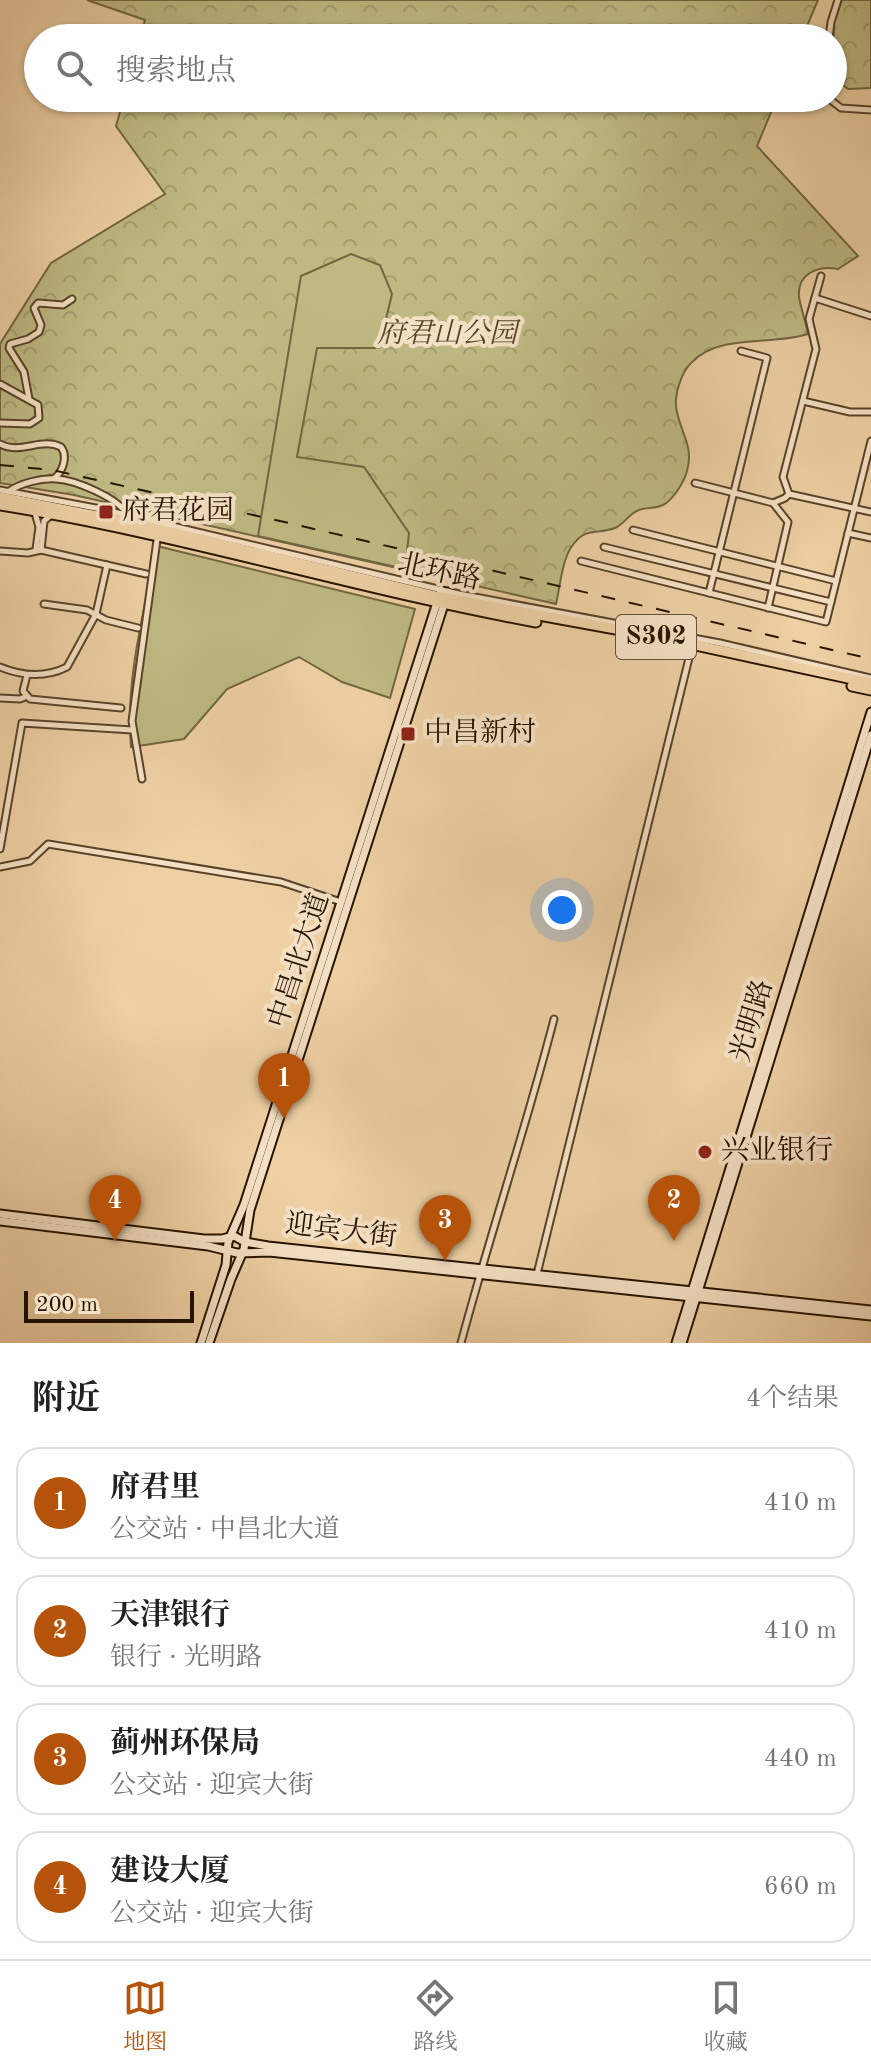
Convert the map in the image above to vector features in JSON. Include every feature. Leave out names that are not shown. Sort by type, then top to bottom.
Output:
[{"type":"highway","name":"北环路","points":[[2,496],[31,510],[871,690]]},
{"type":"highway","name":"北环路","points":[[2,496],[131,519],[443,598],[871,680]]},
{"type":"main road","name":"中昌北大道","points":[[209,1343],[245,1242],[250,1210],[443,598]]},
{"type":"main road","name":"光明路","points":[[679,1343],[871,712]]},
{"type":"main road","name":"光明路","points":[[694,1294],[871,735]]},
{"type":"main road","name":"中昌北大道","points":[[201,1343],[230,1238],[346,904]]},
{"type":"main road","name":"迎宾大街","points":[[0,1214],[204,1239],[238,1236],[245,1242],[480,1272],[537,1275],[871,1316]]},
{"type":"main road","name":"迎宾大街","points":[[0,1221],[229,1250],[233,1253],[269,1252],[871,1310]]},
{"type":"street","points":[[831,24],[838,0]]},
{"type":"street","points":[[847,108],[871,110]]},
{"type":"street","points":[[789,494],[783,477],[816,349],[809,319],[821,276]]},
{"type":"street","points":[[815,298],[871,316]]},
{"type":"street","points":[[29,399],[24,372],[9,348],[10,344],[36,336],[39,332],[41,325],[34,308],[38,303],[63,305],[72,299]]},
{"type":"street","points":[[709,593],[767,358],[741,351]]},
{"type":"street","points":[[0,384],[38,405],[39,418],[35,422],[0,423]]},
{"type":"street","points":[[803,401],[850,412],[871,412]]},
{"type":"street","points":[[581,561],[826,622],[871,441]]},
{"type":"street","points":[[0,444],[21,449],[43,444],[57,445],[65,453],[61,472],[63,480]]},
{"type":"street","points":[[55,479],[61,472]]},
{"type":"street","points":[[863,472],[871,474]]},
{"type":"street","points":[[2,496],[20,485],[63,480],[117,502],[131,519]]},
{"type":"street","points":[[695,483],[773,503],[789,494]]},
{"type":"street","points":[[789,494],[871,512]]},
{"type":"street","points":[[768,608],[788,522],[773,503]]},
{"type":"street","points":[[31,510],[38,520],[38,549]]},
{"type":"street","points":[[38,549],[44,521],[54,514]]},
{"type":"street","points":[[633,530],[836,581]]},
{"type":"street","points":[[848,533],[871,538]]},
{"type":"street","points":[[142,779],[132,730],[132,709],[157,540]]},
{"type":"street","points":[[604,547],[831,602]]},
{"type":"street","points":[[0,551],[28,553],[38,549],[146,574]]},
{"type":"street","points":[[0,668],[27,675],[45,674],[67,667],[96,614],[107,565]]},
{"type":"street","points":[[44,604],[87,610],[106,620],[138,628]]},
{"type":"street","points":[[537,1275],[691,650]]},
{"type":"street","points":[[25,697],[24,681],[27,675]]},
{"type":"street","points":[[0,698],[25,697],[121,708]]},
{"type":"street","points":[[0,849],[22,723],[132,730]]},
{"type":"street","points":[[0,780],[11,782]]},
{"type":"street","points":[[0,867],[30,861],[48,844],[281,882],[346,904]]},
{"type":"street","points":[[461,1343],[533,1102],[554,1019]]},
{"type":"green space","points":[[87,0],[818,0],[808,24],[144,24],[145,20]]},
{"type":"green space","points":[[842,0],[871,0],[871,88],[847,88],[847,24],[834,23]]},
{"type":"green space","name":"府君山公园","points":[[120,112],[771,112],[757,146],[858,256],[838,269],[824,268],[805,277],[799,297],[808,334],[717,347],[688,366],[681,378],[676,399],[689,455],[681,485],[663,505],[639,510],[618,526],[587,533],[577,540],[566,559],[556,604],[74,495],[0,483],[0,344],[51,263],[165,194],[116,126]]},
{"type":"green space","points":[[351,254],[380,265],[392,294],[379,348],[317,348],[297,457],[364,467],[409,533],[405,569],[258,536],[301,276]]},
{"type":"green space","points":[[157,546],[415,609],[390,698],[342,682],[299,657],[227,689],[184,739],[131,747],[133,671]]},
{"type":"railway","points":[[0,465],[52,470],[871,659]]},
{"type":"place","name":"府君花园","points":[[106,512]]},
{"type":"place","name":"中昌新村","points":[[408,734]]},
{"type":"place","name":"府君里","points":[[284,1119]]},
{"type":"place","name":"兴业银行","points":[[705,1152]]},
{"type":"place","name":"建设大厦","points":[[115,1241]]},
{"type":"place","name":"天津银行","points":[[674,1241]]},
{"type":"place","name":"蓟州环保局","points":[[445,1261]]}]
